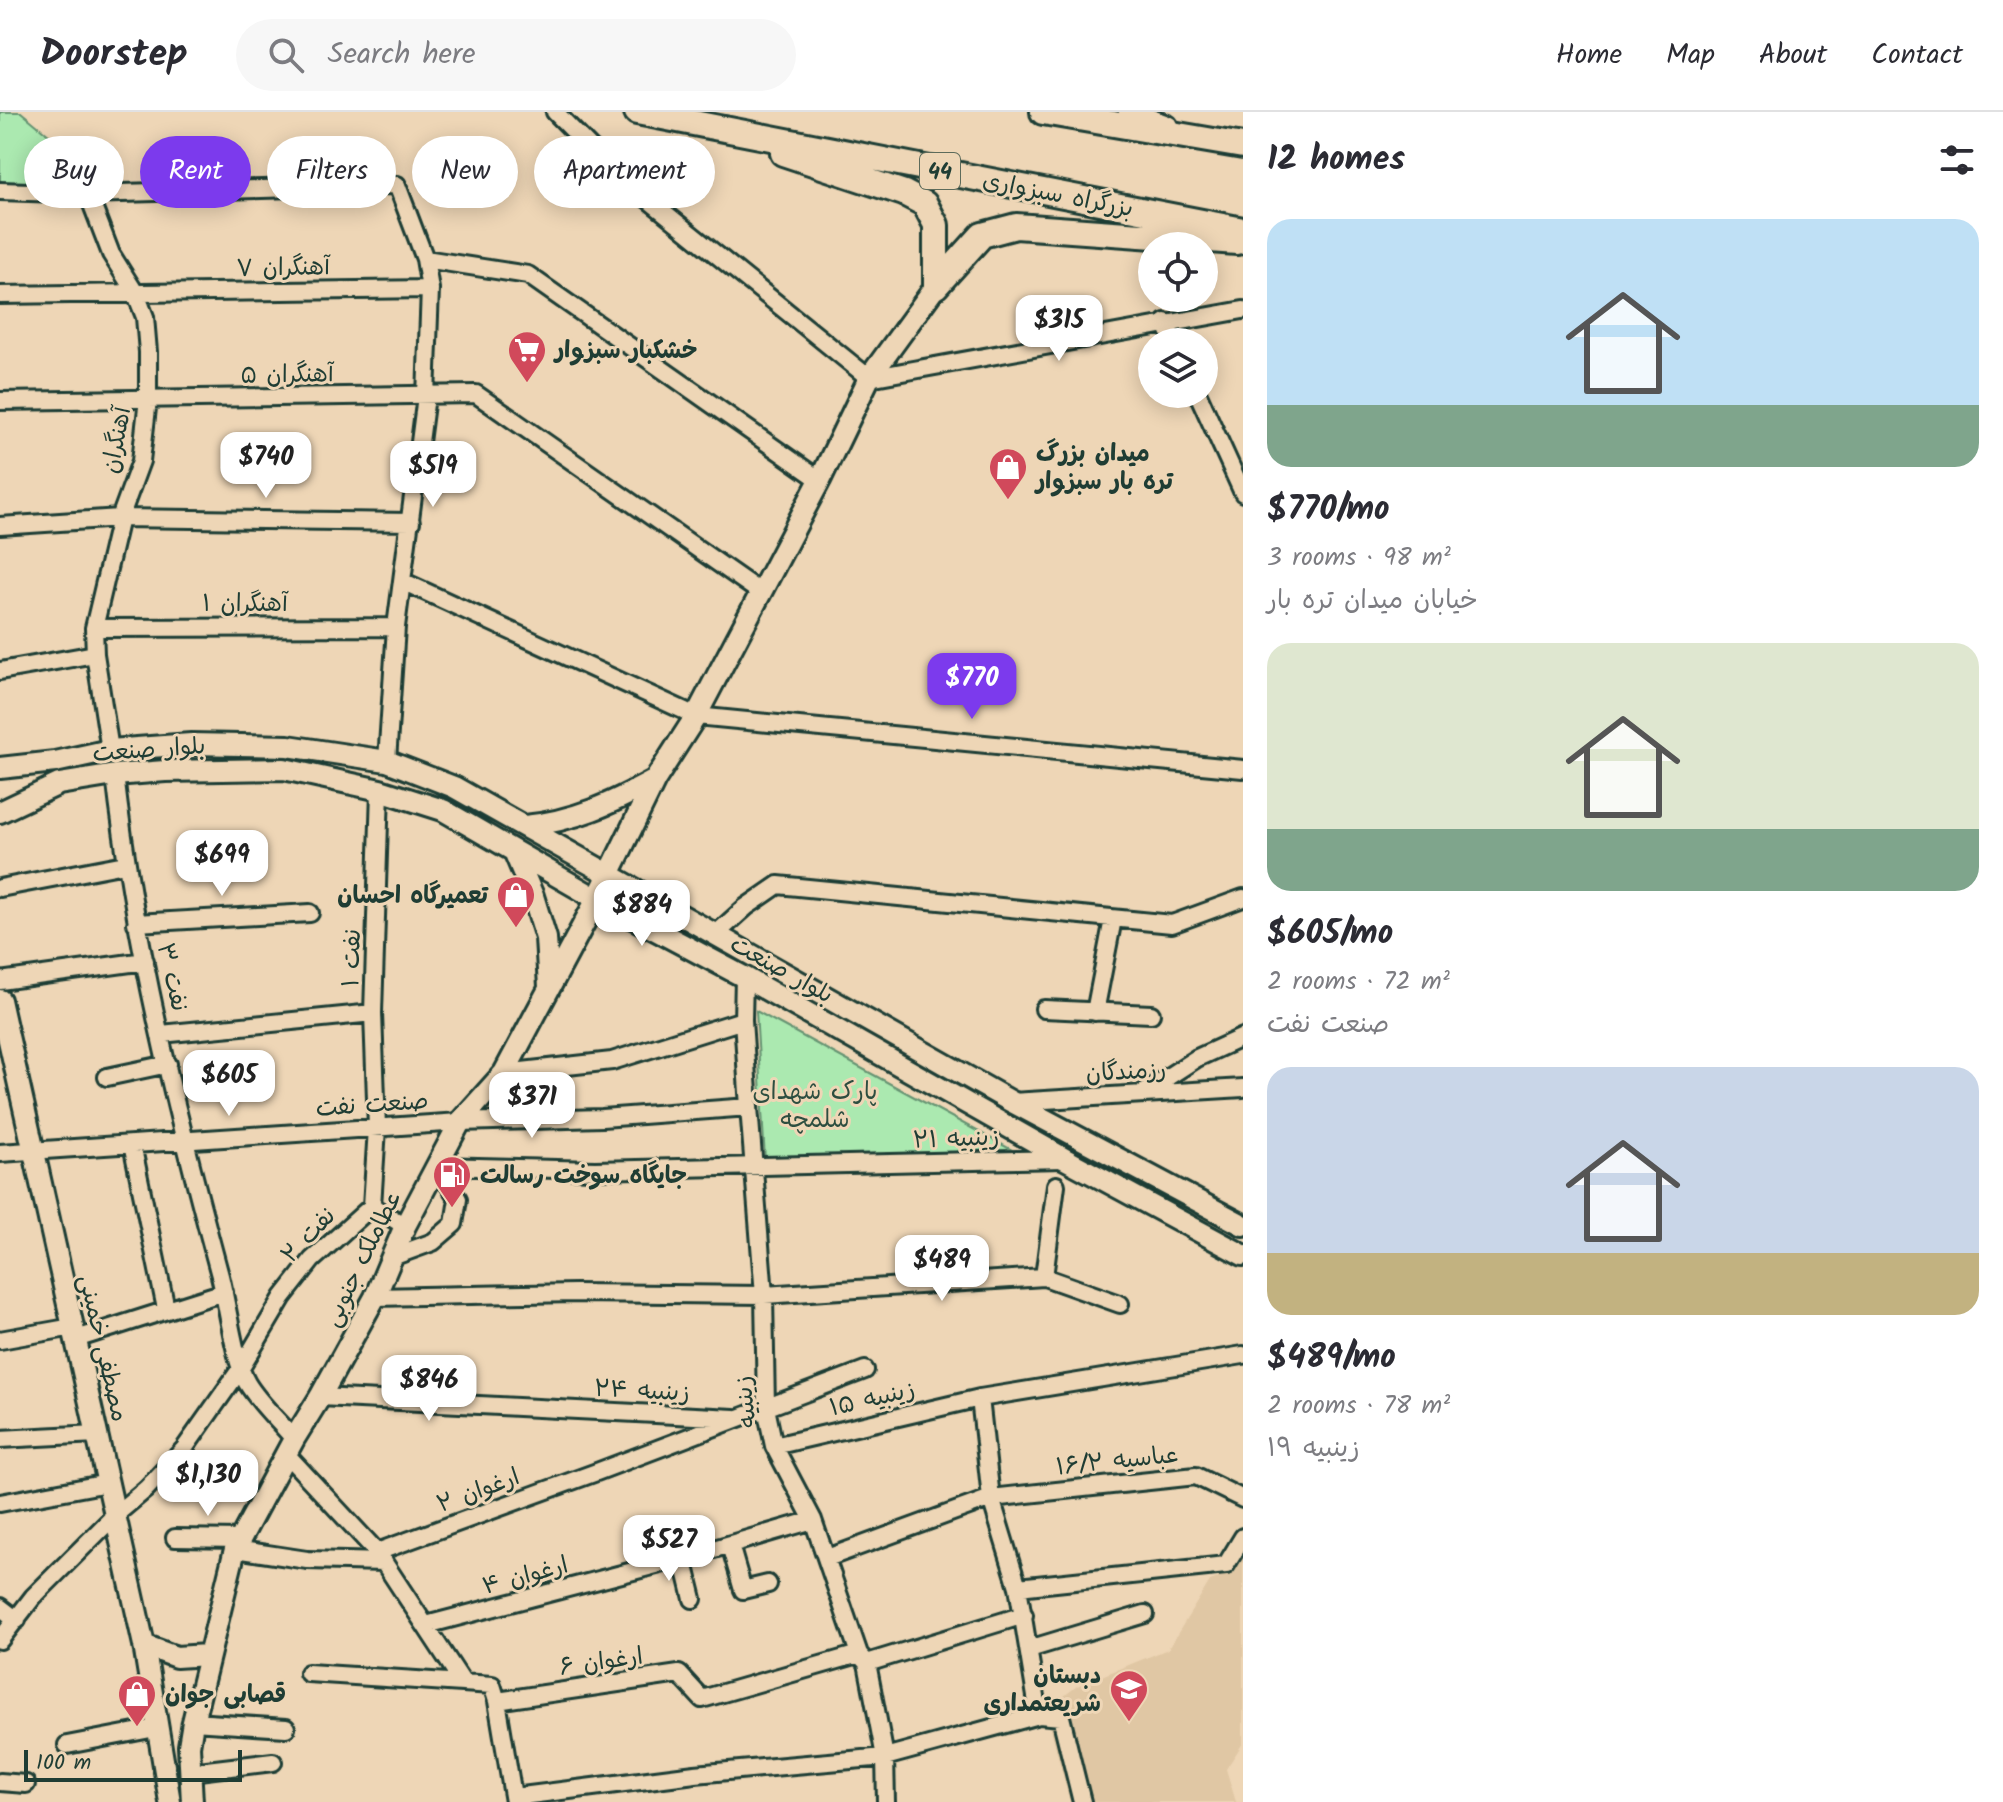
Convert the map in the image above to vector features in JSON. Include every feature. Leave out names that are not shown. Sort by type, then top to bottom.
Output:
[{"type":"highway","name":"بزرگراه سبزواری","points":[[637,112],[1243,230]]},
{"type":"highway","points":[[1043,112],[1243,146]]},
{"type":"highway","points":[[689,122],[904,193],[925,204],[936,225],[936,286]]},
{"type":"highway","points":[[936,286],[982,235],[1016,226],[1243,243]]},
{"type":"main road","points":[[1129,112],[1204,141]]},
{"type":"main road","name":"عطاملک جنوبی","points":[[207,1655],[237,1544],[375,1297],[405,1226],[460,1122],[504,1073],[597,899],[655,780],[696,716],[761,593],[869,378],[936,286]]},
{"type":"main road","name":"بلوار صنعت","points":[[0,768],[55,762],[110,750],[191,744],[288,746],[387,761],[454,787],[1012,1102],[1238,1222]]},
{"type":"main road","name":"بلوار صنعت","points":[[0,812],[59,784],[115,775],[284,769],[380,790],[443,810],[597,899],[799,1007],[1065,1159],[1243,1255]]},
{"type":"main road","points":[[525,826],[557,823],[608,805],[655,780]]},
{"type":"main road","points":[[443,810],[454,787]]},
{"type":"main road","points":[[514,851],[546,938],[549,987]]},
{"type":"main road","points":[[799,1007],[809,989]]},
{"type":"main road","name":"مصطفی خمینی","points":[[0,1000],[144,1645],[170,1799]]},
{"type":"main road","points":[[1221,1242],[1238,1222]]},
{"type":"main road","points":[[144,1645],[176,1657],[207,1655]]},
{"type":"main road","points":[[192,1802],[189,1746],[207,1655]]},
{"type":"main road","points":[[170,1799],[181,1735],[207,1655]]},
{"type":"street","points":[[555,112],[613,171],[869,378],[1243,310]]},
{"type":"street","points":[[124,193],[397,185],[425,259],[430,289],[426,396],[396,627],[387,761]]},
{"type":"street","points":[[0,191],[24,192]]},
{"type":"street","name":"آهنگران","points":[[93,208],[111,254],[136,294],[145,317],[148,399],[141,461],[120,518],[94,628],[110,750]]},
{"type":"street","points":[[425,259],[528,275],[820,480]]},
{"type":"street","name":"آهنگران ۷","points":[[0,295],[430,289]]},
{"type":"street","points":[[1165,322],[1168,328]]},
{"type":"street","name":"آهنگران ۵","points":[[0,401],[476,394],[761,593]]},
{"type":"street","points":[[1204,408],[1243,493]]},
{"type":"street","points":[[0,526],[120,518],[411,522]]},
{"type":"street","points":[[402,581],[696,716],[1243,769]]},
{"type":"street","name":"آهنگران ۱","points":[[94,628],[396,627]]},
{"type":"street","points":[[0,671],[95,654]]},
{"type":"street","name":"نفت ۳","points":[[115,775],[125,864],[136,923],[184,1141],[244,1375]]},
{"type":"street","name":"نفت ۱","points":[[377,1128],[373,1013],[380,790]]},
{"type":"street","points":[[0,888],[125,864]]},
{"type":"street","points":[[716,934],[746,907],[778,885],[1172,924],[1243,898]]},
{"type":"street","points":[[136,923],[310,913]]},
{"type":"street","points":[[1095,1012],[1113,919]]},
{"type":"street","points":[[0,981],[145,961]]},
{"type":"street","name":"زینبیه","points":[[744,977],[743,1020],[764,1295],[766,1408],[774,1446],[813,1520],[863,1658],[885,1757],[886,1802]]},
{"type":"street","points":[[1044,1009],[1151,1014]]},
{"type":"street","points":[[161,1034],[373,1013]]},
{"type":"street","points":[[504,1073],[612,1061],[743,1020]]},
{"type":"street","points":[[1142,1094],[1197,1058],[1243,1037]]},
{"type":"street","points":[[107,1077],[168,1064]]},
{"type":"street","name":"رزمندگان","points":[[1012,1102],[1243,1088]]},
{"type":"street","name":"صنعت نفت","points":[[0,1153],[460,1122],[602,1118],[749,1107]]},
{"type":"street","name":"نفت ۲","points":[[0,1640],[33,1597],[184,1449],[244,1375],[283,1297],[312,1260],[372,1206],[377,1128]]},
{"type":"street","points":[[132,1144],[166,1309]]},
{"type":"street","name":"زینبیه ۲۱","points":[[437,1166],[595,1170],[1065,1159]]},
{"type":"street","points":[[392,1257],[433,1242],[454,1224],[458,1199],[437,1166]]},
{"type":"street","points":[[1044,1277],[1056,1185]]},
{"type":"street","points":[[372,1206],[405,1226]]},
{"type":"street","points":[[375,1297],[575,1293],[764,1295],[1044,1277],[1120,1304]]},
{"type":"street","points":[[0,1340],[74,1333],[224,1292]]},
{"type":"street","name":"زینبیه ۱۵","points":[[774,1446],[980,1398],[1243,1355]]},
{"type":"street","name":"ارغوان ۲","points":[[381,1557],[865,1370]]},
{"type":"street","points":[[244,1375],[290,1447],[381,1557],[463,1683]]},
{"type":"street","name":"زینبیه ۲۴","points":[[320,1397],[741,1419]]},
{"type":"street","points":[[980,1398],[991,1498],[1018,1587],[1039,1715]]},
{"type":"street","points":[[0,1439],[97,1434]]},
{"type":"street","name":"عباسیه ۱۶/۲","points":[[827,1558],[991,1498],[1196,1476],[1243,1499]]},
{"type":"street","points":[[0,1503],[108,1483]]},
{"type":"street","name":"ارغوان ۴","points":[[426,1625],[683,1558],[813,1520]]},
{"type":"street","points":[[1018,1587],[1226,1565],[1243,1537]]},
{"type":"street","points":[[175,1538],[237,1544],[307,1560],[381,1557]]},
{"type":"street","points":[[730,1545],[743,1590],[768,1584]]},
{"type":"street","points":[[683,1558],[693,1599]]},
{"type":"street","points":[[0,1607],[17,1620]]},
{"type":"street","points":[[1029,1649],[1145,1614]]},
{"type":"street","points":[[863,1658],[1024,1615]]},
{"type":"street","name":"ارغوان ۶","points":[[497,1701],[679,1674],[702,1699],[863,1658]]},
{"type":"street","points":[[308,1673],[492,1685],[514,1800],[695,1774],[885,1757],[1039,1715],[1061,1717],[1082,1802]]},
{"type":"street","points":[[193,1722],[286,1728]]},
{"type":"street","points":[[67,1745],[156,1728]]},
{"type":"street","points":[[190,1772],[273,1762]]},
{"type":"street","points":[[0,1782],[26,1784]]},
{"type":"shaded area","points":[[1243,1559],[1243,1743],[1226,1769],[1236,1802],[1070,1802],[1046,1710],[1077,1686],[1168,1649],[1210,1581],[1234,1572]]},
{"type":"green space","points":[[0,112],[21,112],[50,136],[24,136],[24,198],[0,198]]},
{"type":"green space","name":"پارک شهدای شلمچه","points":[[756,1011],[1012,1150],[765,1160]]},
{"type":"place","name":"خشکبار سبزوار","points":[[527,384]]},
{"type":"place","name":"میدان بزرگ تره بار سبزوار","points":[[1008,501]]},
{"type":"place","name":"تعمیرگاه احسان","points":[[516,929]]},
{"type":"place","name":"جایگاه سوخت رسالت","points":[[452,1209]]},
{"type":"place","name":"دبستان شریعتمداری","points":[[1129,1723]]},
{"type":"place","name":"قصابی جوان","points":[[137,1728]]}]
